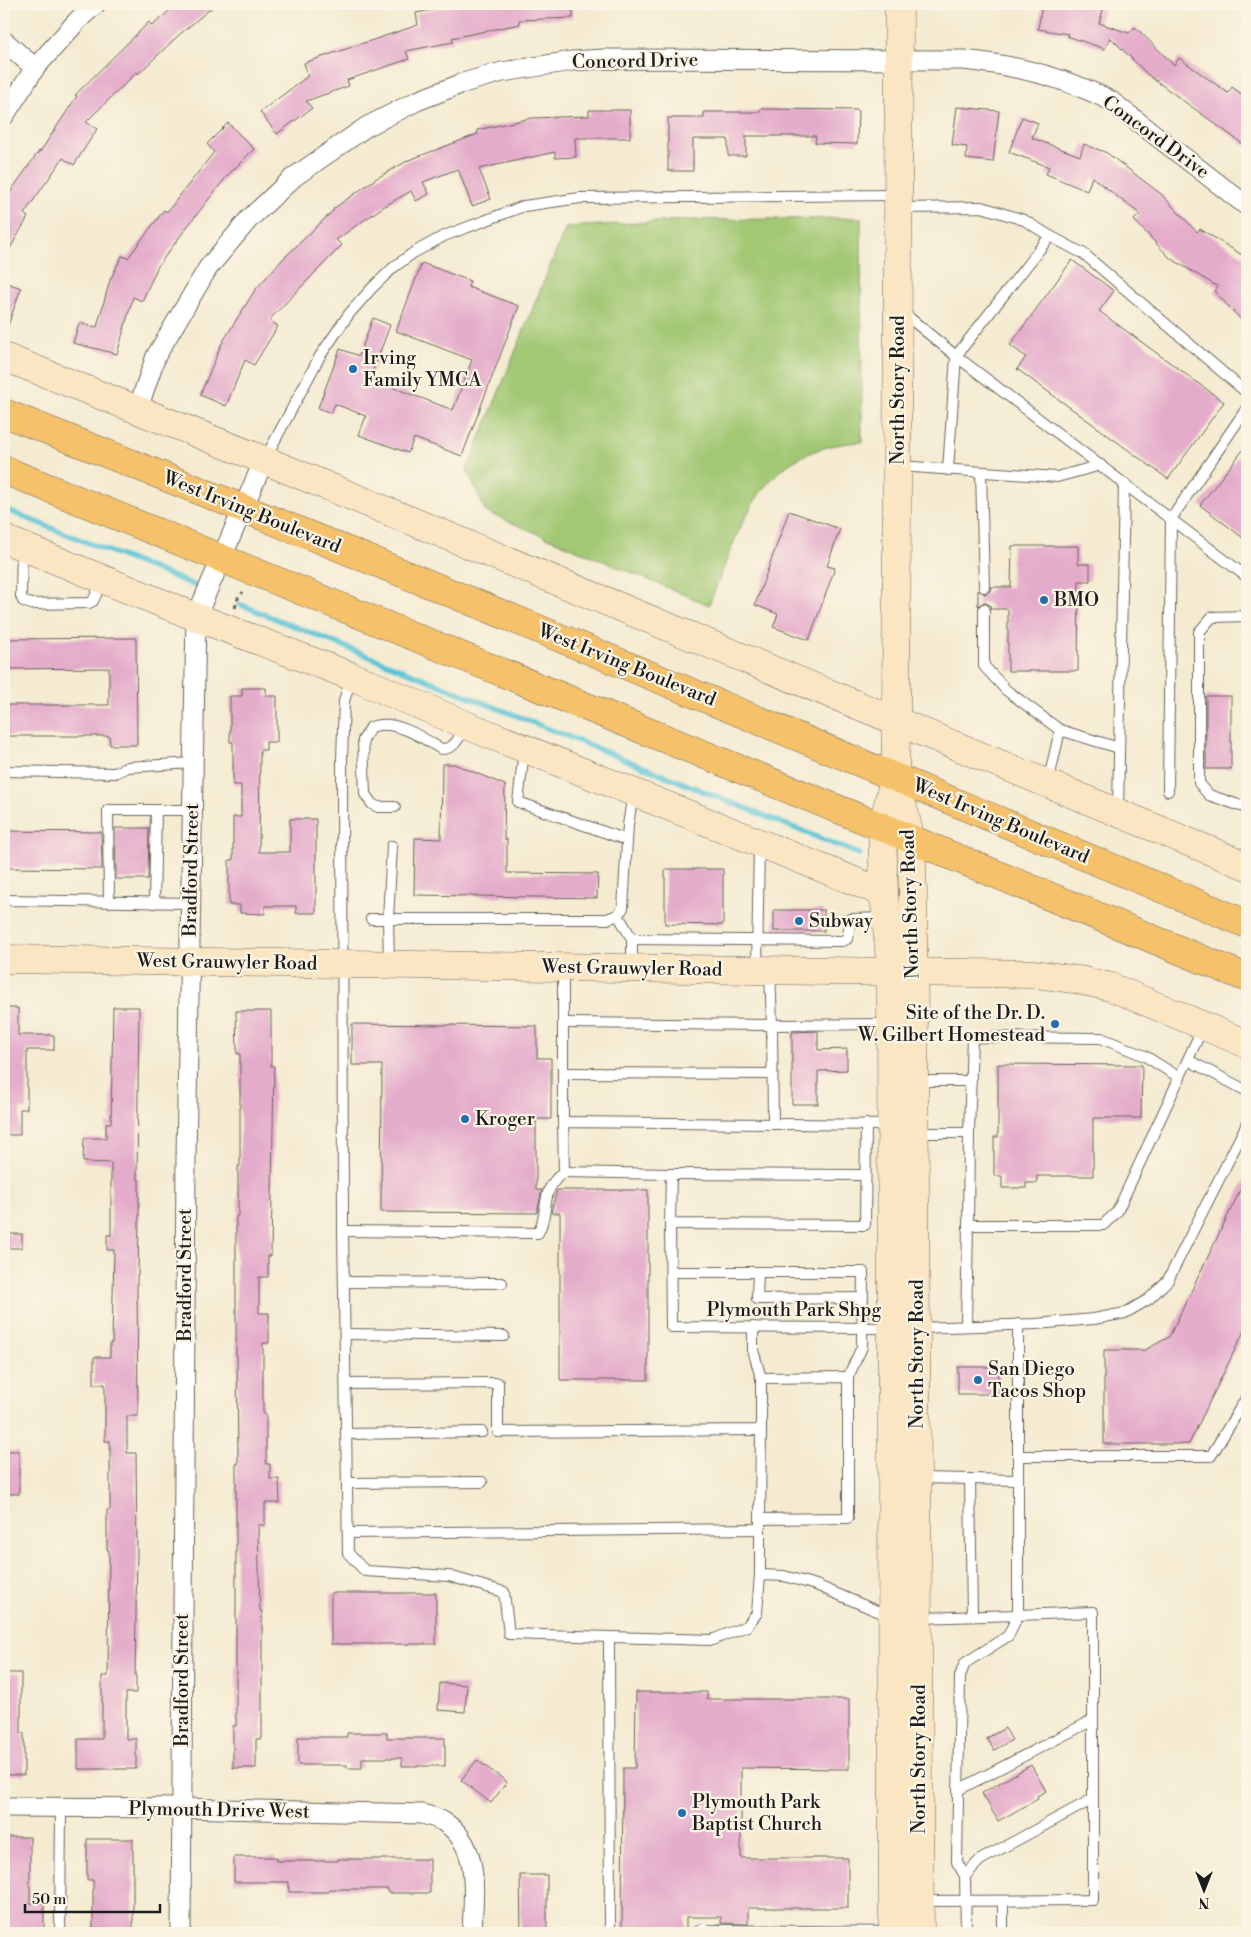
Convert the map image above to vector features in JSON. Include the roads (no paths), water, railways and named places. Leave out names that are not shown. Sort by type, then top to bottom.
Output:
[{"type":"main road","name":"North Story Road","points":[[891,1128],[914,1080],[902,972],[885,906],[882,827],[895,776],[899,4]]},
{"type":"main road","points":[[4,357],[264,460],[1247,866]]},
{"type":"main road","name":"West Irving Boulevard","points":[[4,413],[243,507],[1244,920]]},
{"type":"main road","points":[[4,470],[882,827],[1247,978]]},
{"type":"main road","points":[[13,543],[351,676],[466,725],[759,842],[885,906]]},
{"type":"main road","name":"North Story Road","points":[[895,776],[911,839],[913,894],[902,972],[891,1024],[891,1128],[904,1328],[918,1478],[905,1618]]},
{"type":"main road","name":"West Grauwyler Road","points":[[4,959],[1035,974],[1079,980],[1110,987],[1247,1044]]},
{"type":"main road","name":"North Story Road","points":[[893,1933],[906,1901],[904,1328]]},
{"type":"main road","name":"North Story Road","points":[[906,1901],[920,1933]]},
{"type":"street","points":[[4,116],[35,68],[79,19],[96,4]]},
{"type":"street","points":[[4,41],[35,68]]},
{"type":"street","name":"Concord Drive","points":[[137,411],[156,356],[208,268],[249,219],[294,177],[366,127],[417,101],[463,82],[502,72],[572,61],[604,59],[963,60],[1034,70],[1088,89],[1126,111],[1247,206]]},
{"type":"street","points":[[196,616],[264,460]]},
{"type":"street","name":"Bradford Street","points":[[181,1933],[186,1157],[196,616]]},
{"type":"street","name":"Plymouth Drive West","points":[[4,1807],[181,1808],[422,1814],[443,1821],[458,1833],[468,1851],[473,1867],[472,1933]]},
{"type":"lane","points":[[264,460],[320,356],[349,314],[394,267],[413,253],[444,236],[524,206],[580,198],[899,201],[982,207],[1024,220],[1084,254],[1247,393]]},
{"type":"lane","points":[[948,470],[956,356],[1050,236]]},
{"type":"lane","points":[[898,309],[956,356],[1247,577]]},
{"type":"lane","points":[[1168,790],[1171,519],[1247,408]]},
{"type":"lane","points":[[898,466],[1057,477],[1101,465]]},
{"type":"lane","points":[[981,472],[984,587]]},
{"type":"lane","points":[[1118,812],[1124,483]]},
{"type":"lane","points":[[13,543],[22,601],[31,604],[88,603],[93,601],[103,579]]},
{"type":"lane","points":[[984,609],[984,666],[1006,690],[1060,730],[1119,748]]},
{"type":"lane","points":[[1247,616],[1212,616],[1199,632],[1199,783],[1209,795],[1247,808]]},
{"type":"lane","points":[[351,676],[344,701],[342,964],[343,1230],[348,1553],[365,1571],[449,1576],[504,1592],[509,1634],[712,1640],[747,1626],[757,1613],[760,1575],[761,1378],[753,1350],[753,1327]]},
{"type":"lane","points":[[395,807],[378,807],[372,804],[365,794],[363,740],[371,727],[383,723],[403,728],[441,749],[448,749],[456,743],[466,725]]},
{"type":"lane","points":[[1048,784],[1060,730]]},
{"type":"lane","points":[[524,748],[518,802],[627,840]]},
{"type":"lane","points":[[4,771],[115,773],[128,767],[193,763]]},
{"type":"lane","points":[[371,919],[607,920],[618,915],[623,908],[627,840],[633,792]]},
{"type":"lane","points":[[108,902],[108,810],[192,810]]},
{"type":"lane","points":[[154,903],[156,810]]},
{"type":"lane","points":[[759,842],[757,941],[772,1025],[773,1124]]},
{"type":"lane","points":[[389,965],[388,919],[392,846]]},
{"type":"lane","points":[[4,900],[191,903]]},
{"type":"lane","points":[[632,939],[842,941],[847,939],[851,920],[885,906]]},
{"type":"lane","points":[[618,915],[632,939],[632,968]]},
{"type":"lane","points":[[564,968],[564,1172]]},
{"type":"lane","points":[[564,1022],[772,1025],[891,1024]]},
{"type":"lane","points":[[968,1224],[1103,1225],[1117,1212],[1203,1026]]},
{"type":"lane","points":[[966,1326],[972,1037],[1101,1038],[1145,1056],[1180,1078]]},
{"type":"lane","points":[[1188,1060],[1247,1091]]},
{"type":"lane","points":[[564,1073],[771,1074]]},
{"type":"lane","points":[[914,1080],[971,1082]]},
{"type":"lane","points":[[564,1122],[773,1124],[891,1128],[969,1134]]},
{"type":"lane","name":"Plymouth Park Shpg","points":[[671,1272],[671,1327],[904,1328],[1094,1319],[1125,1313],[1149,1299],[1168,1280],[1247,1124]]},
{"type":"lane","points":[[670,1224],[865,1225],[865,1175],[891,1128]]},
{"type":"lane","points":[[343,1230],[538,1233],[544,1223],[546,1199],[553,1180],[564,1172],[865,1175]]},
{"type":"lane","points":[[348,1533],[760,1524],[848,1518],[848,1378],[862,1347],[863,1272],[671,1272],[671,1174]]},
{"type":"lane","points":[[758,1272],[757,1299],[863,1298]]},
{"type":"lane","points":[[344,1282],[502,1283]]},
{"type":"lane","points":[[966,1933],[965,1876],[957,1862],[960,1676],[965,1663],[1008,1636],[1018,1615],[1018,1324]]},
{"type":"lane","points":[[345,1334],[504,1336]]},
{"type":"lane","points":[[761,1378],[848,1378]]},
{"type":"lane","points":[[346,1384],[498,1383],[498,1432],[761,1430]]},
{"type":"lane","points":[[1018,1456],[1210,1456],[1247,1397]]},
{"type":"lane","points":[[346,1434],[482,1432]]},
{"type":"lane","points":[[918,1478],[1018,1480]]},
{"type":"lane","points":[[970,1479],[972,1616]]},
{"type":"lane","points":[[347,1483],[482,1482]]},
{"type":"lane","points":[[760,1575],[784,1576],[905,1618],[1093,1612],[1093,1900],[906,1901]]},
{"type":"lane","points":[[609,1637],[610,1933]]},
{"type":"lane","points":[[958,1790],[1093,1720]]},
{"type":"lane","points":[[965,1876],[980,1860],[1093,1799]]},
{"type":"lane","points":[[60,1933],[61,1808]]},
{"type":"lane","points":[[1003,1901],[1003,1933]]},
{"type":"lane","points":[[695,1933],[701,1930],[893,1933]]},
{"type":"waterway","points":[[4,509],[196,586]]},
{"type":"waterway","points":[[239,604],[859,854]]},
{"type":"place","name":"Irving Family YMCA","points":[[353,369]]},
{"type":"place","name":"BMO","points":[[1044,600]]},
{"type":"place","name":"Subway","points":[[799,921]]},
{"type":"place","name":"Site of the Dr. D. W. Gilbert Homestead","points":[[1055,1024]]},
{"type":"place","name":"Kroger","points":[[465,1119]]},
{"type":"place","name":"San Diego Tacos Shop","points":[[978,1380]]},
{"type":"place","name":"Plymouth Park Baptist Church","points":[[682,1813]]}]
